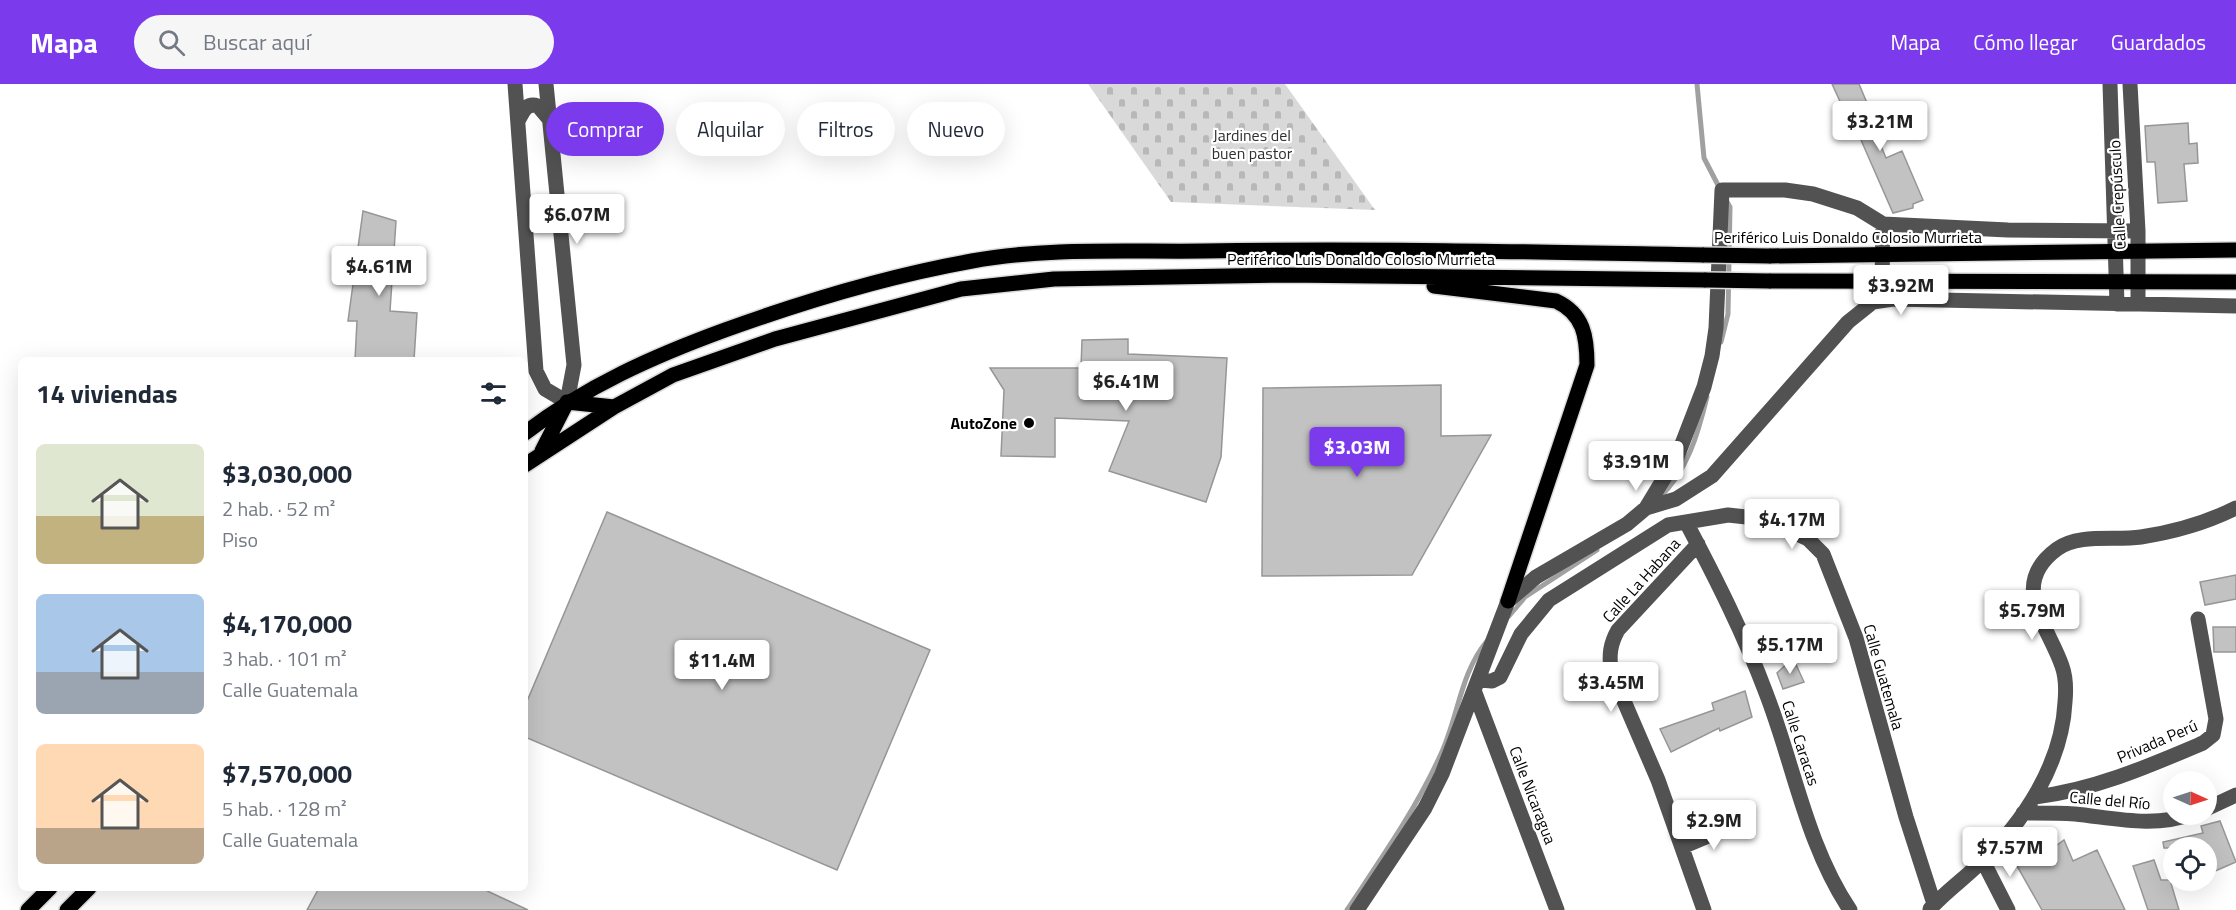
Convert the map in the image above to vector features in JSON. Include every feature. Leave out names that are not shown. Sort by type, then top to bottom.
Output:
[{"type":"main road","name":"Periférico Luis Donaldo Colosio Murrieta","points":[[528,430],[567,402],[665,352],[770,314],[906,275],[1004,257],[1057,253],[1331,249],[1769,256],[2236,250]]},
{"type":"main road","name":"Periférico Luis Donaldo Colosio Murrieta","points":[[528,463],[614,407],[673,375],[775,339],[961,289],[1054,279],[1363,276],[1882,282],[2236,282]]},
{"type":"main road","points":[[1363,276],[1556,301],[1570,309],[1586,332],[1587,365],[1508,601]]},
{"type":"main road","points":[[542,452],[567,402],[614,407]]},
{"type":"main road","points":[[28,910],[47,891]]},
{"type":"main road","points":[[68,910],[86,891]]},
{"type":"street","points":[[515,84],[536,371],[545,389],[567,402],[574,366],[553,156]]},
{"type":"street","points":[[546,84],[548,102]]},
{"type":"street","name":"Calle Crepúsculo","points":[[2110,84],[2117,304]]},
{"type":"street","name":"Calle Crepúsculo","points":[[2130,84],[2138,231],[2138,304]]},
{"type":"street","points":[[518,121],[525,108],[531,105],[538,106],[546,115]]},
{"type":"street","points":[[1357,910],[1425,808],[1457,740],[1508,601],[1536,577],[1627,524],[1646,508],[1677,457],[1704,387],[1712,356],[1716,328],[1722,190],[1785,190],[1813,194],[1857,208],[1883,224],[2138,231]]},
{"type":"street","points":[[1882,282],[1883,224]]},
{"type":"street","points":[[1646,508],[1676,500],[1712,476],[1848,322],[1873,302],[1927,299],[2236,306]]},
{"type":"street","points":[[1932,907],[1983,861],[2023,813],[2035,797],[2059,739],[2065,703],[2062,667],[2033,601],[2034,579],[2047,557],[2066,543],[2170,532],[2236,508]]},
{"type":"street","name":"Calle Guatemala","points":[[1478,686],[1500,677],[1521,634],[1549,600],[1668,525],[1728,515],[1765,519],[1808,538],[1823,554],[1856,638],[1932,907]]},
{"type":"street","name":"Calle Caracas","points":[[1686,522],[1766,692],[1820,857],[1850,910]]},
{"type":"street","name":"Calle La Habana","points":[[1698,544],[1618,630],[1611,641],[1609,657],[1611,671],[1658,780],[1703,910]]},
{"type":"street","name":"Privada Perú","points":[[2035,797],[2061,794],[2103,783],[2203,743],[2213,735],[2216,719],[2198,619]]},
{"type":"street","name":"Calle Nicaragua","points":[[1478,686],[1557,910]]},
{"type":"street","points":[[2217,804],[2236,795]]},
{"type":"street","name":"Calle del Río","points":[[2023,813],[2074,814],[2133,822],[2163,820]]},
{"type":"street","points":[[1682,847],[1734,825]]},
{"type":"street","points":[[1983,861],[2008,910]]},
{"type":"green space","name":"Jardines del buen pastor","points":[[1088,84],[1285,84],[1375,210],[1171,202]]},
{"type":"building","points":[[1832,84],[1859,84],[1875,122],[1872,124],[1886,158],[1902,151],[1923,200],[1913,204],[1913,208],[1893,213],[1847,108],[1844,110]]},
{"type":"building","points":[[2188,123],[2189,144],[2197,143],[2198,163],[2184,164],[2187,201],[2158,203],[2155,162],[2147,162],[2145,126]]},
{"type":"building","points":[[363,211],[396,221],[390,311],[417,313],[414,357],[355,357],[357,321],[348,321]]},
{"type":"building","points":[[1128,339],[1128,354],[1227,358],[1221,457],[1206,502],[1109,471],[1129,421],[1055,418],[1055,457],[1001,456],[1004,390],[990,368],[1081,368],[1082,340]]},
{"type":"building","points":[[1441,385],[1441,436],[1491,435],[1412,575],[1262,576],[1263,388]]},
{"type":"building","points":[[607,512],[930,650],[837,870],[528,738],[528,699]]},
{"type":"building","points":[[2236,575],[2236,599],[2205,605],[2200,582]]},
{"type":"building","points":[[2213,627],[2236,627],[2236,652],[2214,652]]},
{"type":"building","points":[[1793,658],[1804,682],[1783,689],[1777,673]]},
{"type":"building","points":[[1745,691],[1752,717],[1720,731],[1719,728],[1671,752],[1660,729],[1714,710],[1712,703]]},
{"type":"building","points":[[2220,821],[2236,862],[2217,870],[2217,837],[2185,837],[2203,833],[2201,826],[2217,825],[2217,822]]},
{"type":"building","points":[[2043,828],[2057,845],[2064,840],[2073,861],[2097,850],[2125,910],[2042,910],[2008,850]]},
{"type":"building","points":[[2154,860],[2161,880],[2163,880],[2163,891],[2173,891],[2179,910],[2148,910],[2133,866]]},
{"type":"building","points":[[317,891],[487,891],[528,910],[307,910]]},
{"type":"waterway","points":[[1697,84],[1704,158],[1720,189]]},
{"type":"waterway","points":[[1721,342],[1728,314],[1730,207],[1726,200]]},
{"type":"waterway","points":[[1659,498],[1669,488],[1690,452],[1707,397]]},
{"type":"waterway","points":[[1509,616],[1525,597],[1597,550]]},
{"type":"waterway","points":[[1347,910],[1420,796],[1446,742],[1471,667],[1487,641]]},
{"type":"place","name":"AutoZone","points":[[1029,423]]}]
